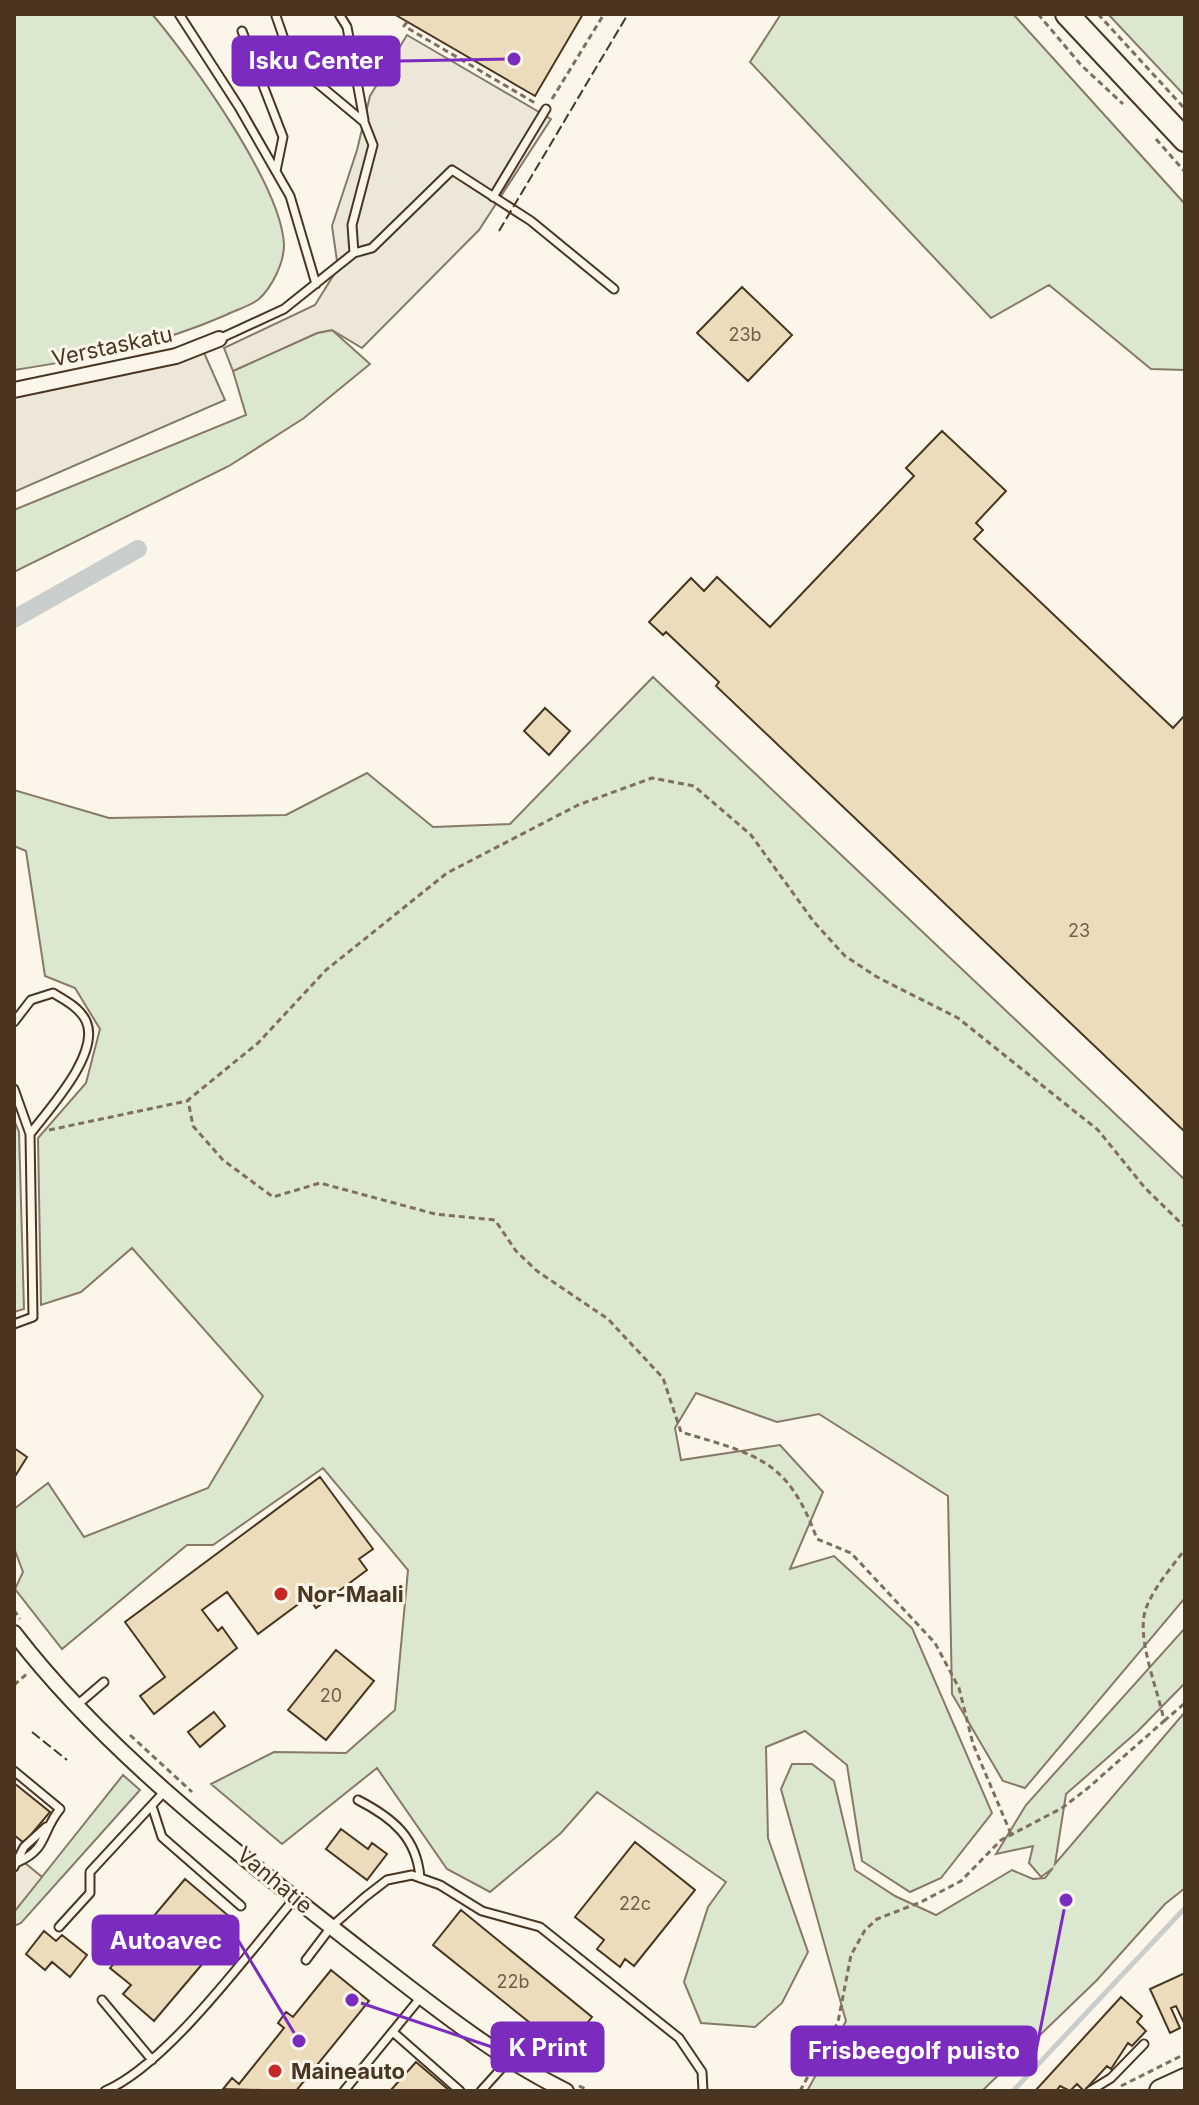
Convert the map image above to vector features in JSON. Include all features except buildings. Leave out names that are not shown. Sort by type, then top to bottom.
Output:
[{"type":"street","points":[[1067,14],[1185,140]]},
{"type":"street","name":"Verstaskatu","points":[[14,390],[176,356],[219,339]]},
{"type":"street","name":"Vanhatie","points":[[20,1629],[25,1648],[76,1706],[166,1789],[295,1898],[421,1997],[509,2060],[572,2088]]},
{"type":"street","points":[[14,1659],[25,1648]]},
{"type":"street","points":[[1161,2091],[1185,2080]]},
{"type":"lane","points":[[179,14],[188,23],[290,196],[316,284]]},
{"type":"lane","points":[[339,14],[347,27],[364,122],[373,145],[352,225],[354,253]]},
{"type":"lane","points":[[276,16],[292,62],[364,122]]},
{"type":"lane","points":[[242,31],[283,137],[276,171]]},
{"type":"lane","points":[[493,197],[546,109]]},
{"type":"lane","points":[[219,339],[284,309],[354,253],[372,248],[452,170],[531,221],[614,289]]},
{"type":"lane","points":[[14,1022],[31,1000],[53,993],[71,1003],[86,1020],[90,1039],[79,1067],[30,1134]]},
{"type":"lane","points":[[14,1089],[30,1134],[33,1317],[14,1324]]},
{"type":"lane","points":[[76,1706],[104,1682]]},
{"type":"lane","points":[[14,1771],[60,1809],[24,1847],[15,1863]]},
{"type":"lane","points":[[59,1927],[90,1893],[90,1872],[166,1789]]},
{"type":"lane","points":[[358,1800],[380,1811],[406,1833],[419,1855],[420,1878]]},
{"type":"lane","points":[[152,1806],[162,1837],[241,1906]]},
{"type":"lane","points":[[15,1863],[35,1855],[44,1843],[46,1827]]},
{"type":"lane","points":[[306,1960],[331,1927],[387,1880],[412,1875],[440,1885],[482,1911],[540,1927],[679,2038],[702,2072],[703,2091]]},
{"type":"lane","points":[[105,2091],[152,2060],[295,1898]]},
{"type":"lane","points":[[344,2091],[421,1997]]},
{"type":"lane","points":[[102,2000],[152,2060]]},
{"type":"lane","points":[[393,2032],[460,2091]]},
{"type":"lane","points":[[1090,2091],[1111,2078],[1144,2044]]},
{"type":"lane","points":[[481,2091],[509,2060]]},
{"type":"path","points":[[407,22],[404,26],[546,109],[604,14]]},
{"type":"path","points":[[1038,14],[1081,65],[1127,108]]},
{"type":"path","points":[[1098,14],[1185,109]]},
{"type":"path","points":[[1155,139],[1185,172]]},
{"type":"path","points":[[30,1134],[188,1100],[258,1043],[326,970],[447,873],[578,805],[652,778],[694,786],[751,835],[814,922],[845,956],[877,977],[958,1018],[1098,1130],[1145,1188],[1185,1227]]},
{"type":"path","points":[[188,1100],[193,1126],[223,1160],[273,1197],[320,1183],[435,1214],[495,1220],[516,1251],[537,1271],[608,1319],[663,1378],[681,1432],[773,1465],[803,1501],[817,1539],[851,1553],[935,1643],[959,1688],[973,1744],[1011,1834]]},
{"type":"path","points":[[1164,1721],[1156,1681],[1142,1639],[1144,1618],[1146,1607],[1185,1549]]},
{"type":"path","points":[[14,1610],[20,1629]]},
{"type":"path","points":[[800,2091],[838,2022],[851,1955],[857,1940],[877,1919],[921,1902],[961,1881],[1011,1834],[1062,1808],[1088,1788],[1185,1703]]},
{"type":"path","points":[[122,1728],[192,1792]]},
{"type":"path","points":[[1113,2091],[1185,2054]]},
{"type":"path","points":[[572,2088],[590,2091]]},
{"type":"green space","points":[[14,14],[152,14],[189,61],[232,125],[268,190],[284,245],[280,267],[259,299],[200,326],[148,343],[14,370]]},
{"type":"green space","points":[[781,14],[1013,14],[1185,204],[1185,370],[1151,369],[1049,285],[991,318],[750,62]]},
{"type":"green space","points":[[1108,14],[1185,14],[1185,96]]},
{"type":"green space","points":[[332,330],[370,364],[304,418],[229,466],[14,572],[14,510],[246,415],[233,371],[317,333]]},
{"type":"green space","points":[[653,677],[1185,1180],[1185,1598],[1025,1788],[1003,1781],[952,1694],[948,1496],[819,1414],[777,1422],[696,1393],[675,1428],[681,1460],[780,1445],[823,1492],[790,1569],[834,1556],[912,1628],[992,1813],[941,1878],[910,1892],[862,1861],[847,1765],[805,1731],[766,1747],[768,1838],[808,1952],[782,2003],[755,2027],[701,2023],[684,1982],[708,1907],[726,1882],[597,1792],[561,1833],[490,1892],[447,1869],[377,1768],[282,1844],[211,1784],[274,1752],[346,1753],[395,1710],[408,1570],[323,1468],[213,1545],[187,1545],[62,1649],[15,1589],[23,1572],[14,1548],[14,1509],[48,1483],[84,1537],[208,1488],[263,1396],[132,1248],[81,1292],[41,1305],[38,1138],[86,1083],[100,1029],[75,988],[45,976],[26,851],[14,846],[14,790],[109,818],[286,815],[367,773],[433,827],[510,824]]},
{"type":"green space","points":[[14,1120],[19,1132],[24,1309],[14,1312]]},
{"type":"green space","points":[[1185,1628],[1185,1683],[1138,1731],[1066,1794],[1055,1864],[1185,1712],[1185,1888],[1165,1904],[1097,1980],[982,2091],[807,2091],[846,2021],[781,1789],[792,1764],[812,1764],[834,1781],[855,1870],[895,1896],[936,1915],[1012,1870],[1033,1879],[1045,1878],[1053,1868],[1041,1877],[1029,1863],[1033,1846],[996,1854],[1026,1805]]},
{"type":"green space","points":[[123,1775],[140,1790],[21,1923],[14,1926],[14,1912]]},
{"type":"shaded area","points":[[407,35],[551,119],[479,230],[362,348],[332,330],[317,333],[233,371],[224,348],[315,305],[338,268],[332,226],[357,150],[370,96]]},
{"type":"shaded area","points":[[201,346],[225,400],[14,492],[14,390]]},
{"type":"shaded area","points":[[14,1854],[42,1877],[14,1912]]},
{"type":"waterway","points":[[14,619],[138,549]]},
{"type":"waterway","points":[[1013,2091],[1185,1908]]},
{"type":"fence","points":[[499,231],[628,14]]},
{"type":"fence","points":[[32,1732],[67,1760]]},
{"type":"place","name":"Isku Center","points":[[514,59]]},
{"type":"place","name":"Nor-Maali","points":[[281,1594]]},
{"type":"place","name":"Frisbeegolf puisto","points":[[1066,1900]]},
{"type":"place","name":"K Print","points":[[352,2000]]},
{"type":"place","name":"Autoavec","points":[[299,2041]]},
{"type":"place","name":"Maineauto","points":[[275,2071]]}]
